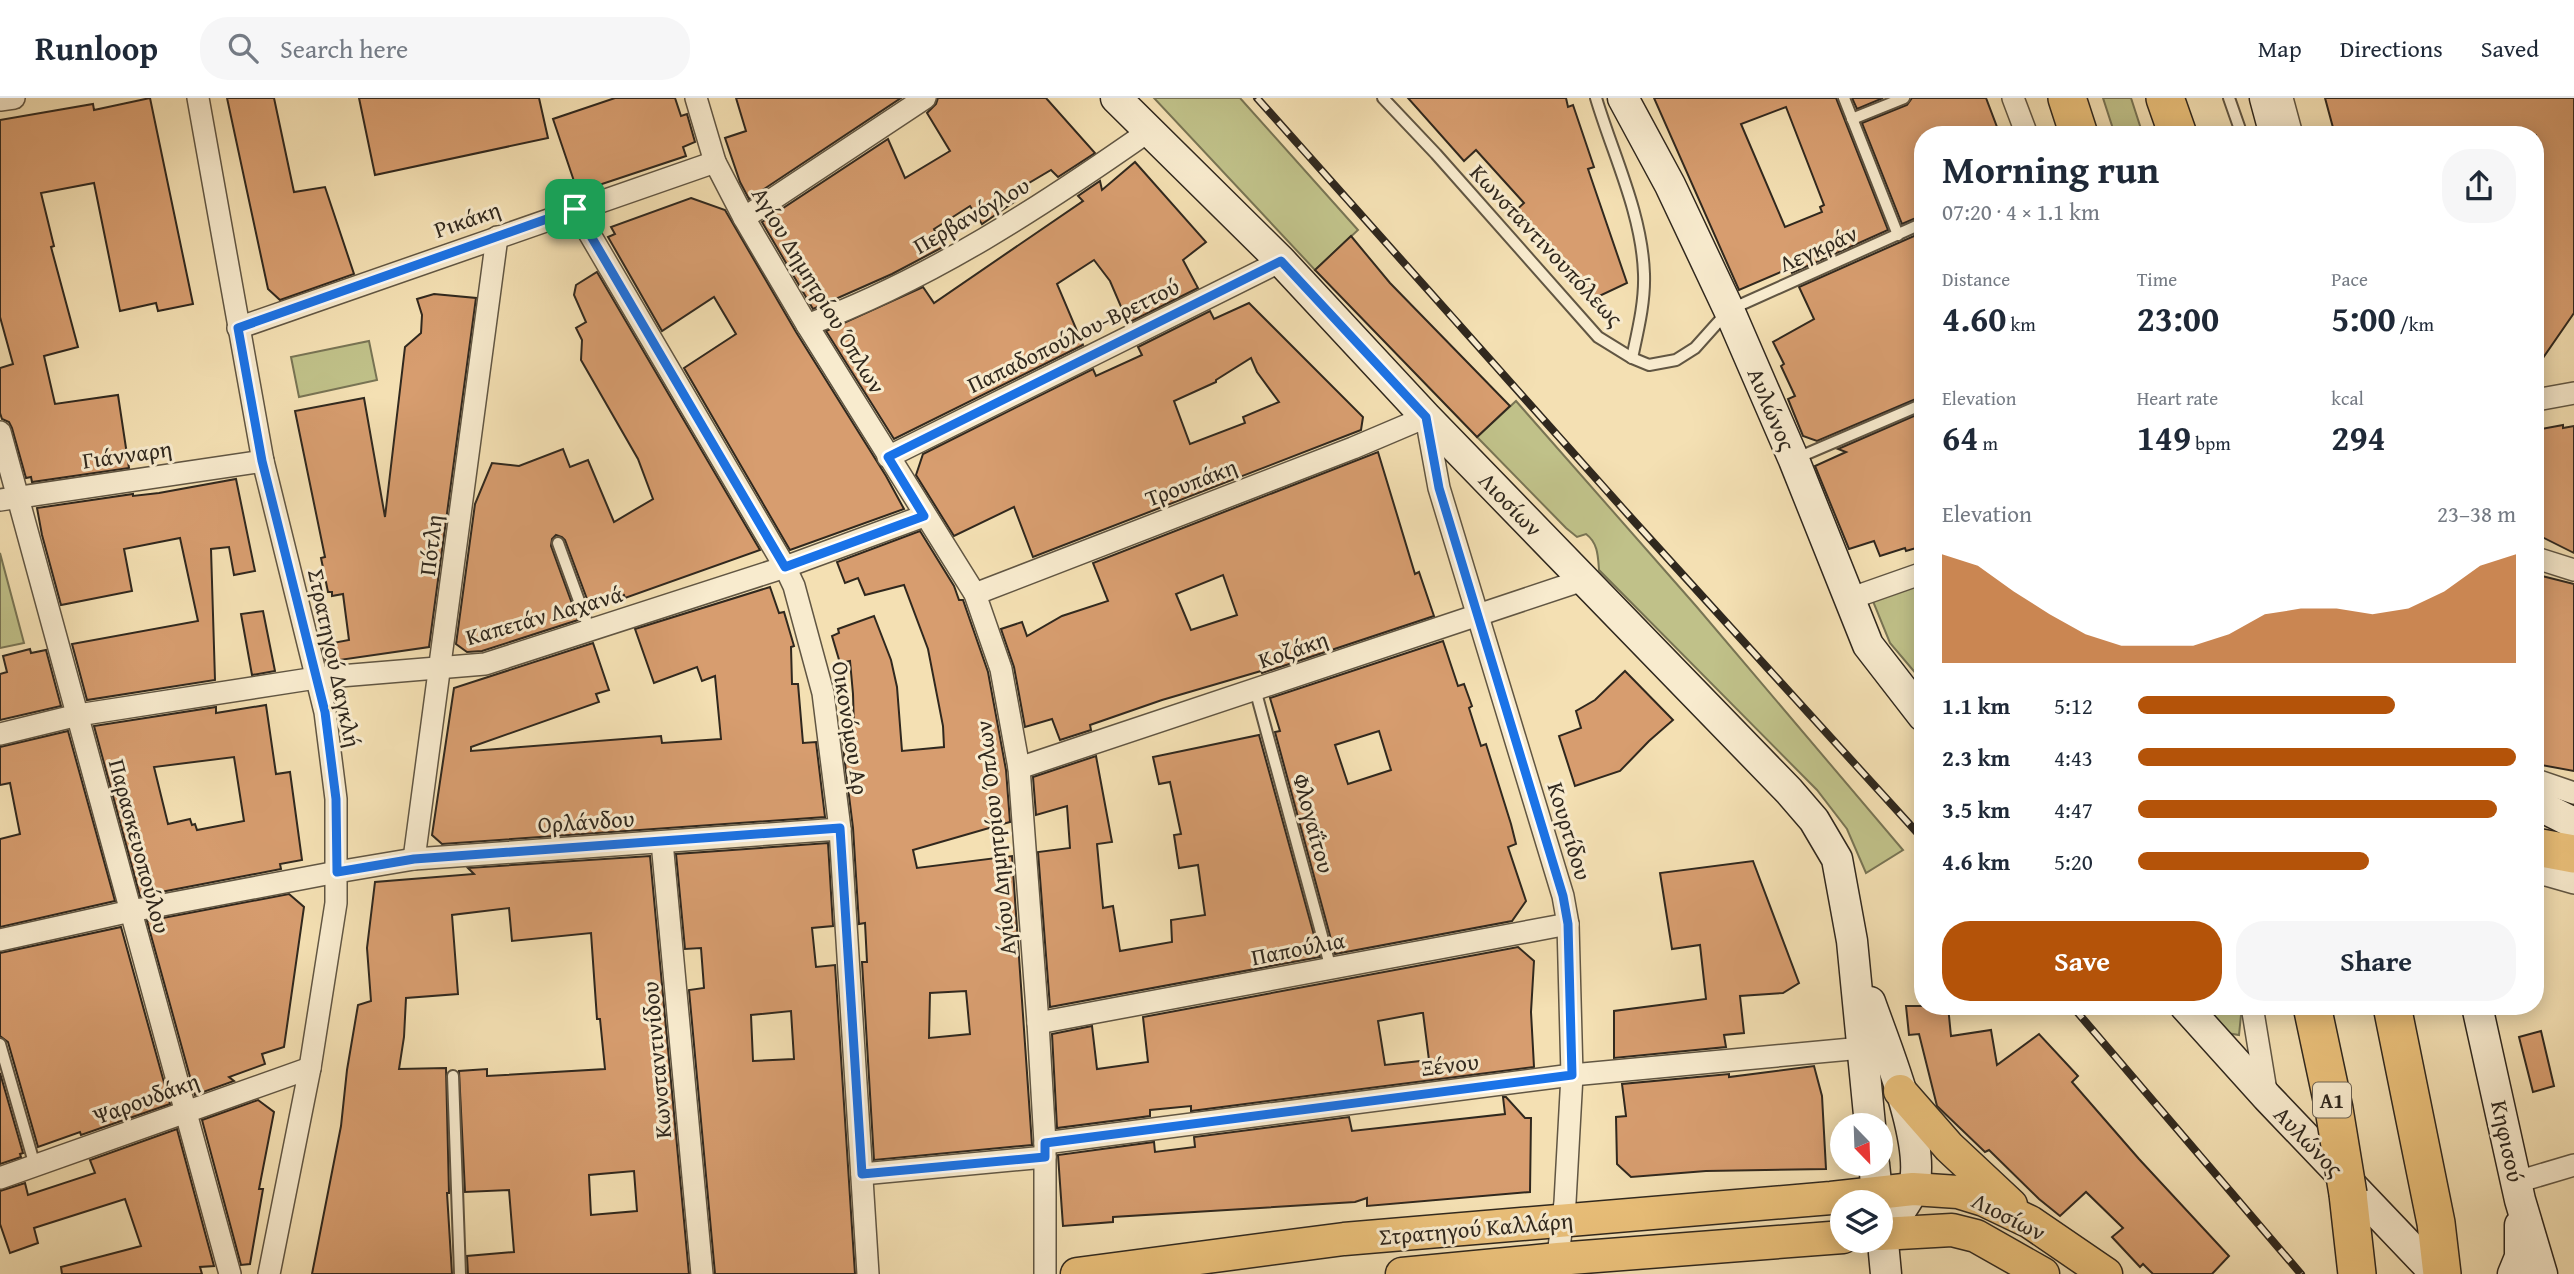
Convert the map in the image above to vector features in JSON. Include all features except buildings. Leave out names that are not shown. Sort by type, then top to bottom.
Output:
[{"type":"highway","points":[[2067,98],[2076,126]]},
{"type":"highway","points":[[2165,98],[2175,126]]},
{"type":"highway","points":[[2544,848],[2574,854]]},
{"type":"highway","name":"Α1","points":[[2314,1015],[2336,1121],[2357,1274]]},
{"type":"highway","points":[[2394,1015],[2436,1223],[2442,1274]]},
{"type":"highway","points":[[2414,1015],[2418,1126]]},
{"type":"main road","name":"Λιοσίων","points":[[1116,98],[1281,261],[1426,417],[1789,791],[1814,820],[1837,859],[1852,941],[1869,1113]]},
{"type":"main road","name":"Αυλώνος","points":[[1623,98],[1670,185],[1729,310],[1794,460],[1868,645],[1914,704]]},
{"type":"main road","points":[[2265,98],[2273,126]]},
{"type":"main road","points":[[2544,808],[2574,824]]},
{"type":"main road","points":[[2544,821],[2574,824]]},
{"type":"main road","name":"Λιοσίων","points":[[1852,941],[1900,1091],[1912,1139],[1916,1168],[1913,1189]]},
{"type":"main road","name":"Αυλώνος","points":[[2193,1015],[2267,1097],[2436,1274]]},
{"type":"main road","name":"Κηφισού","points":[[2479,1015],[2519,1191],[2542,1274]]},
{"type":"main road","points":[[1900,1091],[1949,1146],[2030,1222]]},
{"type":"main road","name":"Λιοσίων","points":[[1893,1200],[1913,1189],[1958,1192],[1984,1200],[2030,1222],[2106,1274]]},
{"type":"main road","points":[[2513,1274],[2520,1257],[2519,1191]]},
{"type":"main road","name":"Στρατηγού Καλλάρη","points":[[1077,1274],[1344,1239],[1561,1221],[1830,1210]]},
{"type":"main road","name":"Λιοσίων","points":[[1893,1212],[1976,1236],[2043,1274]]},
{"type":"main road","name":"Στρατηγού Καλλάρη","points":[[1402,1274],[1557,1266],[1830,1238]]},
{"type":"main road","points":[[1884,1253],[1886,1274]]},
{"type":"street","points":[[0,100],[13,98]]},
{"type":"street","name":"Στρατηγού Δαγκλή","points":[[198,98],[262,461],[325,712],[336,799],[336,903],[310,1068],[270,1274]]},
{"type":"street","name":"Αγίου Δημητρίου Όπλων","points":[[696,98],[715,162],[744,218],[924,516],[975,594],[1001,669],[1019,768],[1038,1023],[1045,1150],[1045,1274]]},
{"type":"street","points":[[744,218],[925,98]]},
{"type":"street","points":[[2013,98],[2023,126]]},
{"type":"street","points":[[2282,98],[2290,126]]},
{"type":"street","name":"Περβανόγλου","points":[[807,325],[927,271],[1055,197],[1149,131]]},
{"type":"street","name":"Ρικάκη","points":[[238,328],[715,162]]},
{"type":"street","name":"Οικονόμου Αρ","points":[[575,209],[785,567],[794,586],[824,693],[840,828],[868,1274]]},
{"type":"street","name":"Πότλη","points":[[414,859],[497,237]]},
{"type":"street","name":"Παπαδοπούλου-Βρεττού","points":[[888,457],[1281,261]]},
{"type":"street","points":[[2544,399],[2574,393]]},
{"type":"street","name":"Τρουπάκη","points":[[975,594],[1353,448],[1426,417]]},
{"type":"street","name":"Κουρτίδου","points":[[1426,417],[1439,488],[1563,896],[1568,924],[1572,1075],[1565,1202],[1557,1266]]},
{"type":"street","name":"Παρασκευοπούλου","points":[[0,432],[9,498],[78,716],[230,1274]]},
{"type":"street","name":"Γιάνναρη","points":[[9,498],[262,461]]},
{"type":"street","name":"Καπετάν Λαχανά","points":[[0,734],[78,716],[316,678],[485,664],[785,567],[924,516]]},
{"type":"street","points":[[2544,561],[2574,570]]},
{"type":"street","points":[[1849,599],[1914,576]]},
{"type":"street","name":"Κοζάκη","points":[[1019,768],[1583,579]]},
{"type":"street","points":[[2544,783],[2574,793]]},
{"type":"street","name":"Ορλάνδου","points":[[0,940],[131,911],[414,859],[840,828]]},
{"type":"street","name":"Κωνσταντινίδου","points":[[662,842],[702,1274]]},
{"type":"street","points":[[2544,875],[2574,883]]},
{"type":"street","name":"Παπούλια","points":[[1038,1023],[1568,924]]},
{"type":"street","points":[[2253,1015],[2267,1097]]},
{"type":"street","name":"Ξένου","points":[[862,1174],[1572,1075],[1863,1048]]},
{"type":"street","name":"Ψαρουδάκη","points":[[0,1178],[310,1068]]},
{"type":"street","points":[[2519,1191],[2574,1165]]},
{"type":"lane","name":"Κωνσταντινουπόλεως","points":[[1382,98],[1436,154],[1598,337],[1632,358],[1649,365],[1676,360],[1695,348],[1729,310]]},
{"type":"lane","points":[[1596,98],[1627,189],[1640,243],[1644,273],[1642,309],[1632,358]]},
{"type":"lane","points":[[1844,98],[1898,235]]},
{"type":"lane","points":[[1852,119],[1904,98]]},
{"type":"lane","points":[[2229,98],[2239,126]]},
{"type":"lane","name":"Λεγκράν","points":[[1729,310],[1914,227]]},
{"type":"lane","points":[[1794,460],[1914,408]]},
{"type":"lane","points":[[558,543],[590,631]]},
{"type":"lane","name":"Φλογαΐτου","points":[[1255,689],[1331,968]]},
{"type":"lane","points":[[0,1044],[35,1166]]},
{"type":"lane","points":[[453,1076],[460,1274]]},
{"type":"green space","points":[[1154,98],[1240,98],[1358,230],[1315,270]]},
{"type":"green space","points":[[2103,98],[2131,98],[2140,126],[2112,126]]},
{"type":"green space","points":[[369,341],[377,380],[299,397],[291,357]]},
{"type":"green space","points":[[1516,401],[1696,606],[1903,850],[1866,873],[1847,829],[1817,790],[1599,570],[1593,541],[1586,534],[1577,537],[1566,528],[1477,437]]},
{"type":"green space","points":[[0,553],[24,643],[0,648]]},
{"type":"green space","points":[[1914,581],[1914,671],[1890,643],[1870,594]]},
{"type":"green space","points":[[2212,1015],[2241,1015],[2239,1035],[2227,1033]]},
{"type":"railway","points":[[1257,98],[1633,520],[1914,829]]},
{"type":"railway","points":[[2080,1015],[2301,1274]]},
{"type":"route","points":[[575,209],[785,567],[924,516],[888,457],[1281,261],[1426,417],[1439,488],[1563,896],[1568,924],[1572,1000],[1572,1075],[1045,1143],[1045,1157],[862,1174],[840,828],[414,859],[337,872],[336,799],[325,712],[262,461],[238,328],[575,209]]}]
